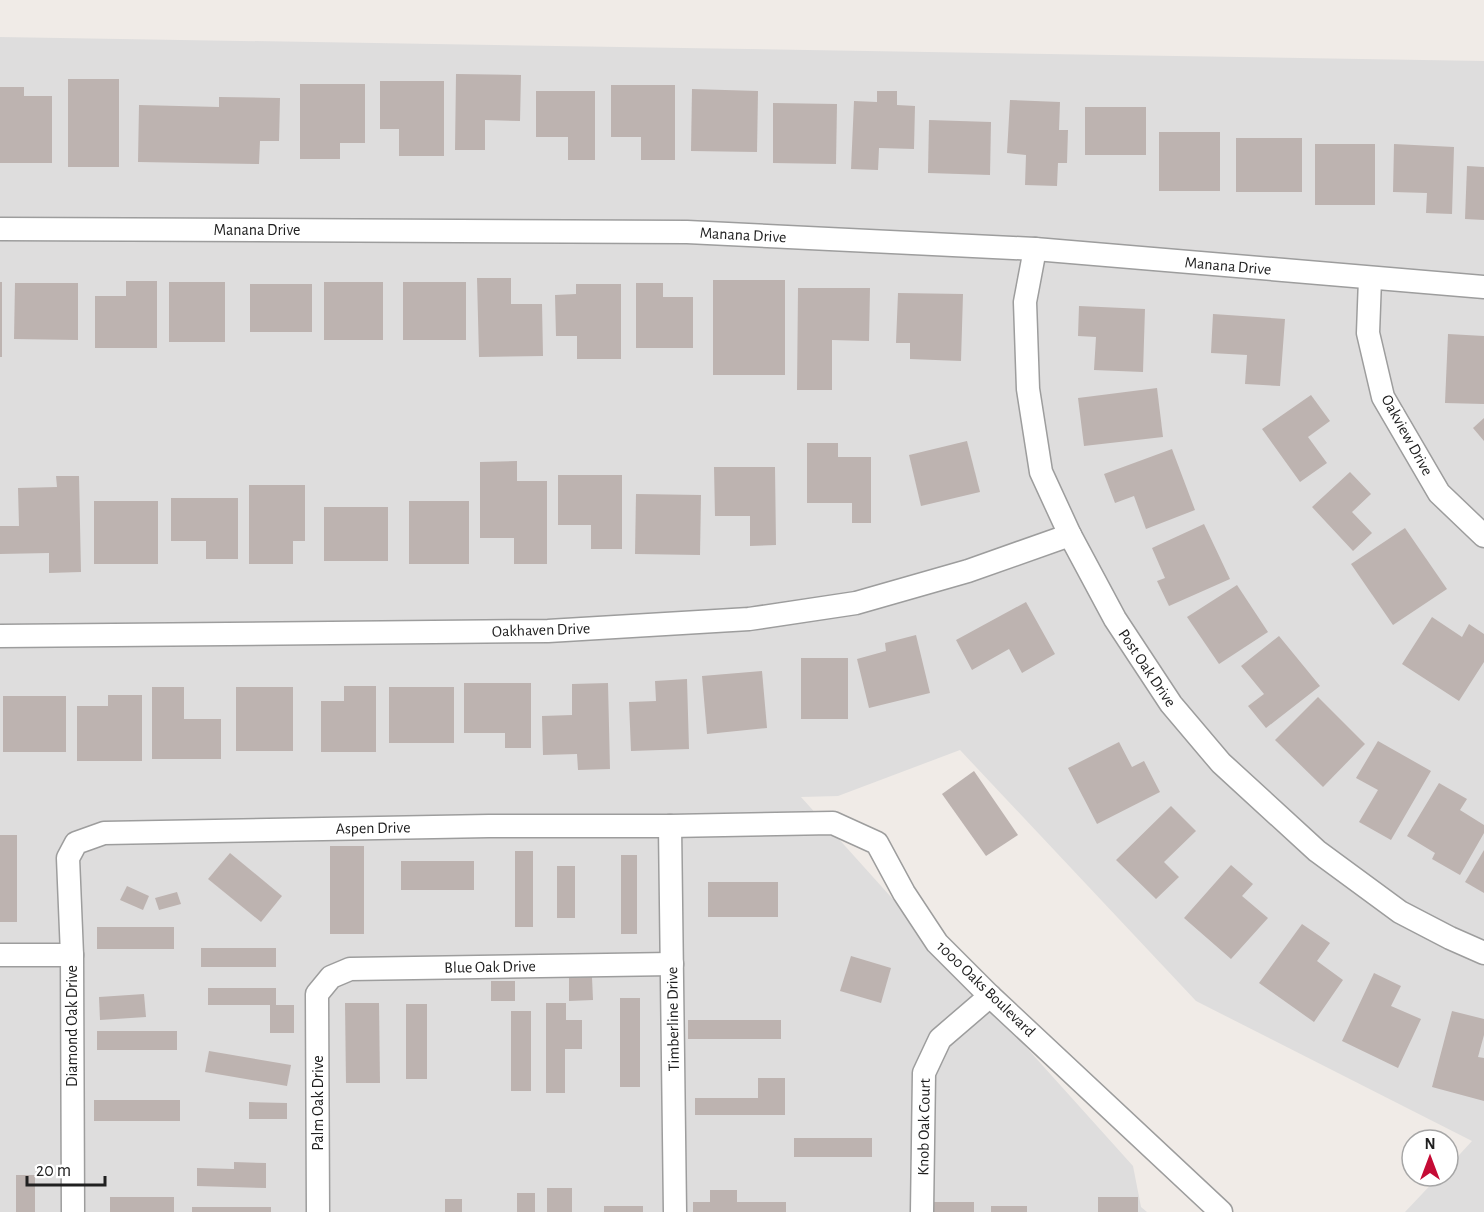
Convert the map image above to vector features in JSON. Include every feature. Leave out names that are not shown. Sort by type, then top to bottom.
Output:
[{"type":"street","name":"Manana Drive","points":[[0,229],[687,232],[1035,249],[1484,287]]},
{"type":"street","name":"Post Oak Drive","points":[[1035,249],[1025,302],[1028,389],[1041,472],[1070,535],[1115,619],[1171,704],[1221,763],[1317,851],[1400,912],[1484,953]]},
{"type":"street","name":"Oakview Drive","points":[[1370,279],[1368,333],[1383,397],[1439,493],[1484,536]]},
{"type":"street","name":"Oakhaven Drive","points":[[0,636],[548,631],[749,619],[856,603],[969,571],[1070,535]]},
{"type":"street","name":"1000 Oaks Boulevard","points":[[670,826],[833,823],[877,843],[904,893],[937,943],[990,996],[1221,1212]]},
{"type":"street","name":"Aspen Drive","points":[[76,843],[104,832],[489,826],[670,826]]},
{"type":"street","name":"Timberline Drive","points":[[670,826],[675,1212]]},
{"type":"street","name":"Diamond Oak Drive","points":[[73,1212],[72,955],[68,858],[76,843]]},
{"type":"street","points":[[0,955],[72,955]]},
{"type":"street","name":"Blue Oak Drive","points":[[317,994],[331,976],[350,969],[672,964]]},
{"type":"street","name":"Palm Oak Drive","points":[[317,994],[318,1212]]},
{"type":"street","name":"Knob Oak Court","points":[[922,1212],[924,1073],[940,1039],[990,996]]},
{"type":"shaded area","points":[[0,37],[1484,61],[1484,1212],[1405,1212],[1428,1188],[1460,1188],[1460,1154],[1472,1141],[1460,1135],[1460,1128],[1446,1128],[1196,1001],[960,750],[838,796],[801,797],[1133,1166],[1141,1207],[1147,1212],[0,1212]]},
{"type":"building","points":[[456,74],[521,75],[520,121],[485,120],[485,150],[455,150]]},
{"type":"building","points":[[68,79],[119,79],[119,167],[68,167]]},
{"type":"building","points":[[380,81],[444,81],[444,156],[399,156],[399,129],[380,129]]},
{"type":"building","points":[[300,84],[365,84],[365,143],[340,143],[340,159],[300,159]]},
{"type":"building","points":[[611,85],[675,85],[675,160],[641,160],[641,137],[611,137]]},
{"type":"building","points":[[0,87],[24,87],[24,96],[52,96],[52,163],[0,163]]},
{"type":"building","points":[[692,89],[758,91],[757,152],[691,151]]},
{"type":"building","points":[[536,91],[595,91],[595,160],[568,160],[568,137],[536,137]]},
{"type":"building","points":[[877,91],[897,91],[897,105],[915,106],[914,149],[879,148],[878,170],[851,169],[854,101],[877,102]]},
{"type":"building","points":[[219,97],[280,98],[279,141],[260,141],[259,164],[138,162],[139,105],[219,107]]},
{"type":"building","points":[[1010,100],[1060,102],[1059,130],[1068,130],[1067,163],[1058,163],[1057,186],[1025,185],[1026,155],[1007,153]]},
{"type":"building","points":[[773,103],[837,104],[836,164],[773,163]]},
{"type":"building","points":[[1085,107],[1146,107],[1146,155],[1085,155]]},
{"type":"building","points":[[929,120],[991,122],[990,175],[928,173]]},
{"type":"building","points":[[1159,132],[1220,132],[1220,191],[1159,191]]},
{"type":"building","points":[[1236,138],[1302,138],[1302,192],[1236,192]]},
{"type":"building","points":[[1315,144],[1375,144],[1375,205],[1315,205]]},
{"type":"building","points":[[1394,144],[1454,147],[1452,214],[1426,213],[1427,193],[1393,192]]},
{"type":"building","points":[[1467,166],[1484,167],[1484,220],[1465,219]]},
{"type":"building","points":[[477,278],[511,278],[511,304],[542,304],[543,356],[479,357]]},
{"type":"building","points":[[713,280],[785,280],[785,375],[713,375]]},
{"type":"building","points":[[126,281],[157,281],[157,348],[95,348],[95,296],[126,296]]},
{"type":"building","points":[[0,282],[2,282],[2,357],[0,357]]},
{"type":"building","points":[[169,282],[225,282],[225,342],[169,342]]},
{"type":"building","points":[[324,282],[383,282],[383,340],[324,340]]},
{"type":"building","points":[[403,282],[466,282],[466,340],[403,340]]},
{"type":"building","points":[[15,283],[78,283],[78,340],[14,339]]},
{"type":"building","points":[[636,283],[663,283],[663,297],[693,297],[693,348],[636,348]]},
{"type":"building","points":[[250,284],[312,284],[312,332],[250,332]]},
{"type":"building","points":[[576,284],[621,284],[621,359],[577,359],[577,336],[556,336],[555,295],[576,294]]},
{"type":"building","points":[[798,288],[870,288],[869,341],[832,340],[832,390],[797,390]]},
{"type":"building","points":[[898,293],[963,294],[961,361],[910,359],[910,343],[896,343]]},
{"type":"building","points":[[1079,306],[1145,309],[1143,372],[1094,370],[1096,337],[1078,336]]},
{"type":"building","points":[[1213,314],[1285,319],[1280,386],[1245,384],[1247,355],[1211,353]]},
{"type":"building","points":[[1448,334],[1484,336],[1484,404],[1445,403]]},
{"type":"building","points":[[1157,388],[1163,437],[1084,446],[1078,398]]},
{"type":"building","points":[[1311,395],[1330,421],[1308,437],[1327,463],[1300,482],[1262,429]]},
{"type":"building","points":[[1484,418],[1484,441],[1473,428]]},
{"type":"building","points":[[967,441],[980,492],[921,506],[909,455]]},
{"type":"building","points":[[807,443],[838,443],[838,457],[871,457],[871,523],[852,523],[852,503],[807,503]]},
{"type":"building","points":[[1172,449],[1195,510],[1146,529],[1134,496],[1115,503],[1104,474]]},
{"type":"building","points":[[517,461],[517,481],[547,481],[547,564],[514,564],[514,538],[480,538],[480,462]]},
{"type":"building","points":[[714,467],[775,467],[776,545],[750,546],[750,516],[715,516]]},
{"type":"building","points":[[1350,472],[1371,494],[1352,512],[1372,533],[1353,551],[1312,507]]},
{"type":"building","points":[[558,475],[622,475],[622,549],[591,549],[591,525],[558,525]]},
{"type":"building","points":[[56,476],[79,476],[81,572],[49,573],[49,553],[0,554],[0,526],[19,526],[18,488],[57,487]]},
{"type":"building","points":[[249,485],[305,485],[305,541],[293,541],[293,564],[249,564]]},
{"type":"building","points":[[636,494],[701,495],[700,555],[635,554]]},
{"type":"building","points":[[171,498],[238,498],[238,559],[206,559],[206,541],[171,541]]},
{"type":"building","points":[[94,501],[158,501],[158,564],[94,564]]},
{"type":"building","points":[[409,501],[469,501],[469,564],[409,564]]},
{"type":"building","points":[[324,507],[388,507],[388,561],[324,561]]},
{"type":"building","points":[[1204,524],[1230,579],[1169,606],[1157,581],[1165,578],[1152,548]]},
{"type":"building","points":[[1405,528],[1447,589],[1393,625],[1351,564]]},
{"type":"building","points":[[1237,585],[1268,632],[1219,664],[1187,617]]},
{"type":"building","points":[[1026,602],[1055,654],[1022,673],[1009,649],[972,670],[956,640]]},
{"type":"building","points":[[1432,617],[1462,637],[1469,624],[1484,634],[1484,662],[1459,701],[1402,664]]},
{"type":"building","points":[[916,635],[930,693],[869,708],[857,659],[886,651],[885,643]]},
{"type":"building","points":[[1279,636],[1320,686],[1266,728],[1248,706],[1264,694],[1241,666]]},
{"type":"building","points":[[801,658],[848,658],[848,719],[801,719]]},
{"type":"building","points":[[762,671],[767,728],[707,734],[702,676]]},
{"type":"building","points":[[687,679],[689,749],[631,751],[629,702],[656,701],[655,681]]},
{"type":"building","points":[[464,683],[531,683],[531,748],[505,748],[505,733],[464,733]]},
{"type":"building","points":[[608,683],[610,769],[578,770],[577,754],[543,755],[542,716],[572,715],[572,684]]},
{"type":"building","points":[[344,686],[376,686],[376,752],[321,752],[321,701],[344,701]]},
{"type":"building","points":[[152,687],[184,687],[184,719],[221,719],[221,759],[152,759]]},
{"type":"building","points":[[236,687],[293,687],[293,751],[236,751]]},
{"type":"building","points":[[389,687],[454,687],[454,743],[389,743]]},
{"type":"building","points":[[108,695],[142,695],[142,761],[77,761],[77,706],[108,706]]},
{"type":"building","points":[[3,696],[66,696],[66,752],[3,752]]},
{"type":"building","points":[[1318,697],[1365,744],[1323,787],[1275,740]]},
{"type":"building","points":[[1378,741],[1431,771],[1391,840],[1359,822],[1378,790],[1356,778]]},
{"type":"building","points":[[1119,742],[1132,767],[1144,761],[1160,792],[1097,824],[1068,768]]},
{"type":"building","points":[[974,771],[1018,835],[986,856],[942,794]]},
{"type":"building","points":[[1439,783],[1467,799],[1460,810],[1484,825],[1484,833],[1460,875],[1432,859],[1435,853],[1407,836]]},
{"type":"building","points":[[1171,806],[1196,831],[1164,862],[1179,877],[1156,899],[1116,860]]},
{"type":"building","points":[[0,835],[17,835],[17,922],[0,922]]},
{"type":"building","points":[[330,846],[364,846],[364,934],[330,934]]},
{"type":"building","points":[[1484,850],[1484,893],[1465,882]]},
{"type":"building","points":[[515,851],[533,851],[533,927],[515,927]]},
{"type":"building","points":[[230,853],[282,896],[261,922],[208,879]]},
{"type":"building","points":[[621,855],[637,855],[637,934],[621,934]]},
{"type":"building","points":[[401,861],[474,861],[474,890],[401,890]]},
{"type":"building","points":[[1231,865],[1253,884],[1242,896],[1268,918],[1231,959],[1184,918]]},
{"type":"building","points":[[557,866],[575,866],[575,918],[557,918]]},
{"type":"building","points":[[708,882],[778,882],[778,917],[708,917]]},
{"type":"building","points":[[127,886],[149,896],[143,910],[120,900]]},
{"type":"building","points":[[177,892],[181,904],[159,910],[155,898]]},
{"type":"building","points":[[1302,924],[1330,943],[1317,961],[1343,980],[1314,1022],[1259,983]]},
{"type":"building","points":[[97,927],[174,927],[174,949],[97,949]]},
{"type":"building","points":[[201,948],[276,948],[276,967],[201,967]]},
{"type":"building","points":[[851,956],[891,968],[881,1003],[840,991]]},
{"type":"building","points":[[1374,973],[1401,986],[1391,1006],[1421,1019],[1398,1068],[1342,1041]]},
{"type":"building","points":[[592,977],[593,1000],[569,1001],[569,978]]},
{"type":"building","points":[[491,981],[515,981],[515,1001],[491,1001]]},
{"type":"building","points":[[208,988],[276,988],[276,1005],[294,1005],[294,1033],[270,1033],[270,1005],[208,1005]]},
{"type":"building","points":[[144,994],[146,1017],[100,1020],[99,997]]},
{"type":"building","points":[[620,998],[640,998],[640,1087],[620,1087]]},
{"type":"building","points":[[345,1003],[379,1003],[380,1083],[346,1083]]},
{"type":"building","points":[[546,1003],[566,1003],[566,1020],[582,1020],[582,1049],[565,1049],[565,1093],[546,1093]]},
{"type":"building","points":[[406,1004],[427,1004],[427,1079],[406,1079]]},
{"type":"building","points":[[511,1011],[531,1011],[531,1091],[511,1091]]},
{"type":"building","points":[[1452,1011],[1484,1019],[1484,1035],[1478,1057],[1484,1058],[1484,1101],[1432,1087]]},
{"type":"building","points":[[688,1020],[781,1020],[781,1039],[688,1039]]},
{"type":"building","points":[[97,1031],[177,1031],[177,1050],[97,1050]]},
{"type":"building","points":[[209,1051],[291,1065],[287,1086],[205,1072]]},
{"type":"building","points":[[758,1078],[785,1078],[785,1115],[695,1115],[695,1098],[758,1098]]},
{"type":"building","points":[[94,1100],[180,1100],[180,1121],[94,1121]]},
{"type":"building","points":[[249,1102],[287,1103],[287,1119],[249,1119]]},
{"type":"building","points":[[794,1138],[872,1138],[872,1157],[794,1157]]},
{"type":"building","points":[[234,1162],[266,1163],[266,1188],[197,1186],[197,1168],[234,1169]]},
{"type":"building","points":[[16,1175],[35,1175],[35,1212],[16,1212]]},
{"type":"building","points":[[547,1188],[572,1188],[572,1212],[547,1212]]},
{"type":"building","points":[[710,1190],[737,1190],[737,1202],[786,1202],[786,1212],[693,1212],[693,1202],[710,1202]]},
{"type":"building","points":[[517,1193],[535,1193],[535,1212],[517,1212]]},
{"type":"building","points":[[110,1197],[174,1197],[174,1212],[110,1212]]},
{"type":"building","points":[[1098,1197],[1138,1197],[1138,1212],[1098,1212]]},
{"type":"building","points":[[445,1199],[462,1199],[462,1212],[445,1212]]},
{"type":"building","points":[[931,1202],[974,1202],[974,1212],[931,1212]]},
{"type":"building","points":[[604,1206],[643,1206],[643,1212],[604,1212]]},
{"type":"building","points":[[991,1206],[1027,1206],[1027,1212],[991,1212]]},
{"type":"building","points":[[192,1207],[271,1207],[271,1212],[192,1212]]}]
